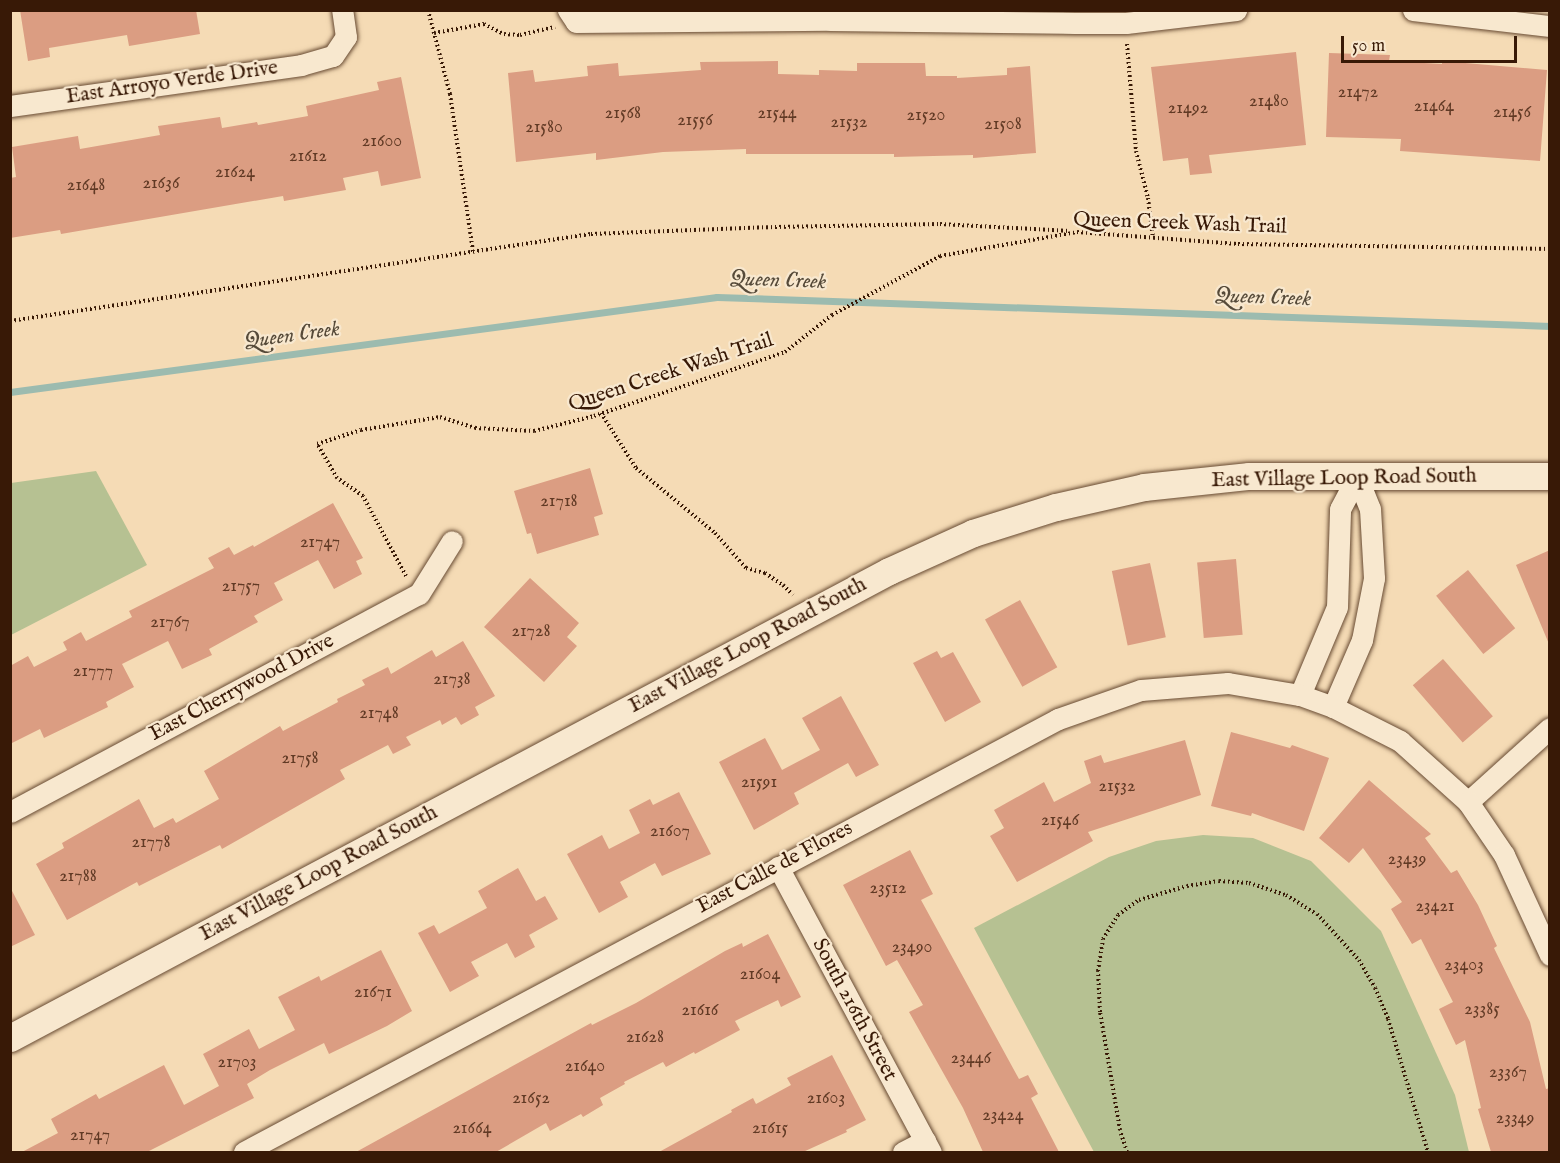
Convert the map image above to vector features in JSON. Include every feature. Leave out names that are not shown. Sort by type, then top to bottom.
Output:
[{"type":"street","name":"East Arroyo Verde Drive","points":[[10,106],[301,65],[333,56],[346,37],[342,10]]},
{"type":"street","points":[[572,16],[830,20],[1074,17],[1126,22],[1236,10]]},
{"type":"street","points":[[1413,10],[1550,26]]},
{"type":"street","name":"East Village Loop Road South","points":[[10,1038],[889,571],[974,533],[1056,507],[1144,487],[1249,476],[1550,476]]},
{"type":"street","points":[[1300,695],[1337,607],[1340,509],[1357,477]]},
{"type":"street","points":[[1333,707],[1362,640],[1374,578],[1370,508],[1357,477]]},
{"type":"street","points":[[419,594],[452,541]]},
{"type":"street","name":"East Cherrywood Drive","points":[[10,812],[419,594]]},
{"type":"street","name":"East Calle de Flores","points":[[244,1152],[1059,719],[1141,690],[1228,683],[1300,695],[1333,707],[1400,741],[1468,802],[1504,855],[1550,955]]},
{"type":"street","points":[[1468,802],[1550,728]]},
{"type":"street","name":"South 216th Street","points":[[778,867],[928,1147]]},
{"type":"street","points":[[903,1152],[928,1147]]},
{"type":"path","points":[[428,10],[450,94],[473,252]]},
{"type":"path","points":[[434,33],[484,24],[504,34],[520,35],[572,16]]},
{"type":"path","points":[[1126,22],[1136,151],[1148,198],[1153,237]]},
{"type":"path","points":[[10,321],[591,234],[940,224],[1077,231]]},
{"type":"path","name":"Queen Creek Wash Trail","points":[[419,594],[399,565],[363,496],[337,478],[317,444],[361,430],[440,417],[475,428],[534,431],[602,413],[785,352],[832,315],[940,256],[1077,231],[1238,244],[1550,249]]},
{"type":"path","points":[[602,413],[636,468],[715,533],[746,568],[765,573],[783,585],[809,613]]},
{"type":"path","points":[[1127,1152],[1120,1130],[1100,1012],[1098,971],[1103,939],[1118,915],[1139,900],[1187,886],[1219,881],[1249,883],[1286,895],[1317,914],[1359,960],[1375,988],[1388,1019],[1428,1152]]},
{"type":"green space","points":[[96,471],[147,565],[11,635],[11,483]]},
{"type":"green space","points":[[1203,835],[1253,838],[1311,861],[1381,931],[1455,1095],[1469,1152],[1094,1152],[974,928],[1109,857],[1156,841]]},
{"type":"building","points":[[20,10],[196,10],[200,34],[129,46],[127,35],[49,48],[50,57],[28,61]]},
{"type":"building","points":[[1296,52],[1306,145],[1209,155],[1212,173],[1190,175],[1188,158],[1163,161],[1151,67]]},
{"type":"building","points":[[1329,53],[1390,55],[1389,61],[1442,64],[1442,61],[1547,70],[1540,161],[1400,151],[1401,139],[1326,137]]},
{"type":"building","points":[[778,61],[778,74],[819,75],[819,70],[857,71],[857,63],[925,63],[926,76],[957,76],[957,78],[1007,75],[1007,68],[1030,66],[1036,153],[973,158],[973,155],[894,157],[894,154],[746,154],[746,149],[663,152],[596,160],[596,153],[516,162],[508,73],[533,70],[535,82],[588,76],[587,66],[618,63],[619,76],[701,70],[700,62]]},
{"type":"building","points":[[401,77],[421,178],[381,186],[378,171],[343,178],[346,190],[284,201],[283,196],[61,234],[60,230],[10,238],[10,178],[16,177],[12,147],[78,136],[80,149],[160,135],[158,126],[220,117],[222,128],[257,122],[258,125],[308,116],[306,106],[379,90],[377,82]]},
{"type":"building","points":[[590,468],[603,514],[594,517],[599,535],[537,554],[531,533],[527,534],[514,491]]},
{"type":"building","points":[[333,503],[363,558],[356,561],[362,574],[334,589],[318,560],[274,583],[283,600],[254,616],[258,622],[209,649],[212,655],[182,669],[168,641],[122,664],[134,687],[106,702],[108,707],[44,738],[40,729],[10,744],[10,666],[28,656],[34,667],[67,650],[63,642],[81,632],[86,641],[132,617],[129,611],[214,568],[208,558],[229,547],[234,555],[253,545],[254,547]]},
{"type":"building","points":[[1550,550],[1550,644],[1549,644],[1516,565]]},
{"type":"building","points":[[1236,559],[1243,635],[1204,638],[1197,562]]},
{"type":"building","points":[[1150,563],[1166,637],[1128,645],[1112,571]]},
{"type":"building","points":[[1468,570],[1515,628],[1483,654],[1436,596]]},
{"type":"building","points":[[530,578],[579,623],[567,637],[577,646],[544,682],[484,627]]},
{"type":"building","points":[[1020,600],[1057,667],[1022,687],[985,619]]},
{"type":"building","points":[[463,641],[495,696],[475,707],[479,715],[461,725],[456,717],[442,725],[440,720],[406,737],[411,745],[393,754],[388,745],[340,770],[345,779],[222,849],[220,845],[139,886],[137,882],[67,920],[36,864],[64,848],[62,843],[139,799],[154,828],[173,818],[176,823],[219,799],[204,771],[280,726],[283,731],[338,702],[337,699],[365,685],[362,680],[388,667],[391,674],[432,650],[436,657]]},
{"type":"building","points":[[937,651],[941,658],[953,652],[981,702],[945,722],[913,663]]},
{"type":"building","points":[[1443,659],[1493,716],[1463,743],[1413,685]]},
{"type":"building","points":[[841,696],[879,765],[856,777],[848,763],[794,793],[799,804],[754,830],[719,762],[765,738],[782,770],[820,750],[802,718]]},
{"type":"building","points":[[1231,732],[1290,748],[1292,745],[1329,758],[1304,831],[1252,813],[1251,816],[1211,806]]},
{"type":"building","points":[[1185,740],[1201,795],[1088,832],[1093,841],[1017,882],[990,836],[1004,828],[994,810],[1044,782],[1054,802],[1091,783],[1084,761],[1101,755],[1104,763]]},
{"type":"building","points":[[1369,780],[1431,834],[1425,838],[1451,873],[1457,870],[1478,905],[1497,946],[1494,948],[1530,1022],[1546,1089],[1550,1088],[1550,1152],[1491,1152],[1478,1109],[1481,1108],[1465,1040],[1456,1045],[1439,1009],[1453,1002],[1421,939],[1412,944],[1391,909],[1402,902],[1363,848],[1349,863],[1319,838]]},
{"type":"building","points":[[679,792],[711,854],[662,876],[655,863],[620,882],[628,897],[599,913],[567,854],[602,835],[609,849],[640,833],[629,810],[650,799],[653,805]]},
{"type":"building","points":[[910,850],[933,894],[921,900],[1019,1079],[1028,1075],[1038,1094],[1031,1098],[1059,1152],[983,1152],[963,1108],[909,1012],[923,1005],[897,960],[886,966],[843,885]]},
{"type":"building","points":[[518,868],[536,901],[545,896],[558,919],[529,935],[535,947],[515,958],[507,943],[471,962],[479,976],[450,992],[418,933],[434,925],[439,934],[487,908],[478,891]]},
{"type":"building","points":[[10,887],[35,935],[10,947]]},
{"type":"building","points":[[768,934],[801,997],[781,1007],[778,1000],[735,1021],[740,1030],[695,1054],[694,1052],[666,1067],[663,1062],[624,1082],[625,1084],[600,1098],[603,1105],[583,1117],[581,1114],[550,1131],[546,1123],[496,1152],[356,1152],[591,1023],[592,1025],[636,1003],[725,951],[742,943],[743,947]]},
{"type":"building","points":[[381,950],[412,1011],[387,1026],[329,1054],[324,1043],[270,1070],[247,1084],[254,1098],[147,1152],[22,1152],[58,1133],[51,1119],[96,1094],[99,1099],[164,1065],[184,1105],[219,1086],[203,1054],[249,1029],[259,1049],[295,1030],[278,997],[319,976],[321,981]]},
{"type":"building","points":[[832,1055],[866,1120],[846,1130],[847,1132],[803,1152],[659,1152],[753,1098],[756,1104],[791,1085],[787,1078]]},
{"type":"waterway","name":"Queen Creek","points":[[10,392],[717,297],[1550,326]]}]
